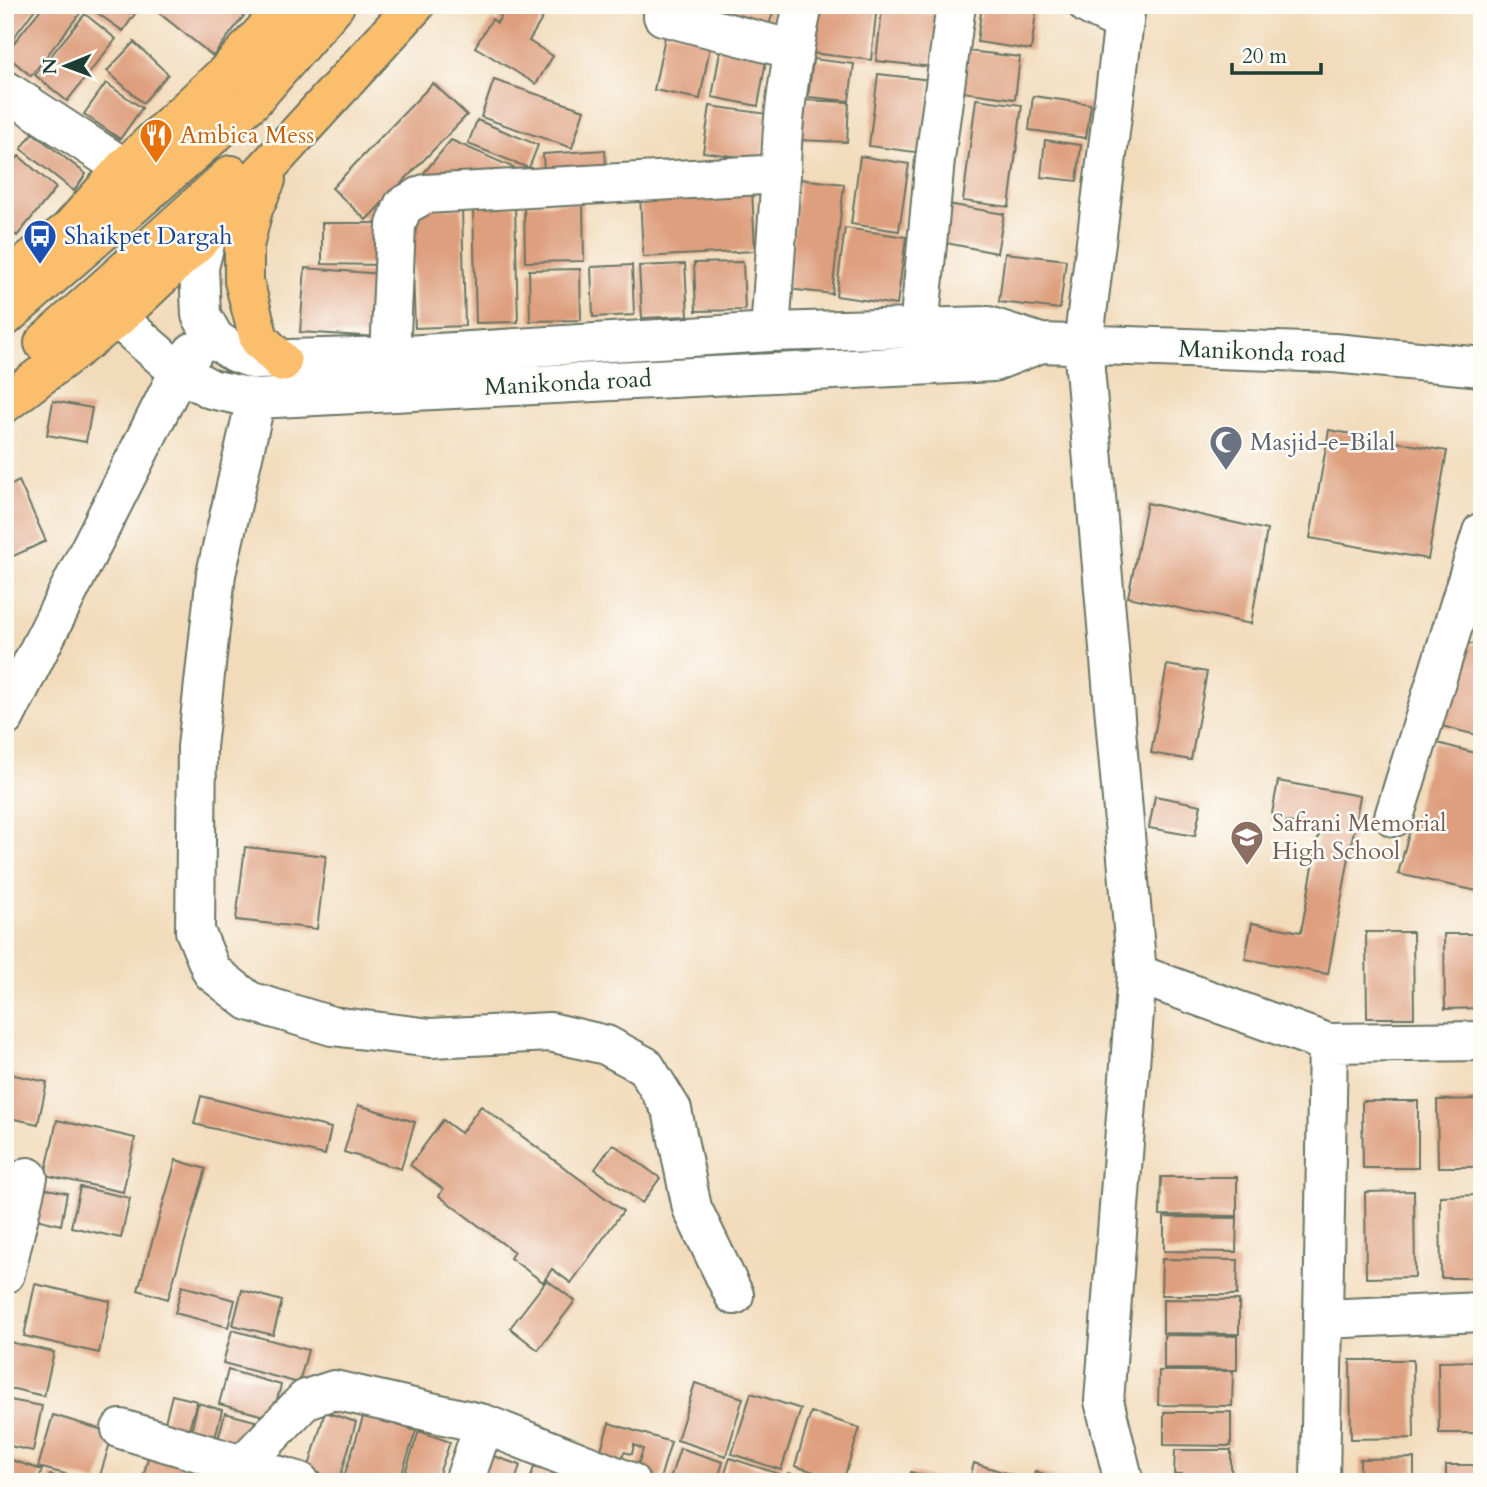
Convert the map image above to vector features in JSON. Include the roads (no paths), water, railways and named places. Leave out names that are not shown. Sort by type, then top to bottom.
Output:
[{"type":"main road","points":[[5,280],[69,230],[124,168],[225,74],[288,5]]},
{"type":"main road","points":[[5,317],[252,101],[335,5]]},
{"type":"main road","points":[[5,373],[84,309],[263,146],[385,5]]},
{"type":"main road","points":[[5,403],[117,318],[208,232],[272,165],[415,5]]},
{"type":"main road","points":[[272,165],[253,209],[244,246],[244,281],[259,339],[282,362]]},
{"type":"street","points":[[770,332],[782,146],[794,50],[803,5]]},
{"type":"street","points":[[919,329],[935,159],[956,5]]},
{"type":"street","points":[[1088,5],[1125,14],[1083,345],[1137,974],[1104,1401],[1124,1482]]},
{"type":"street","points":[[663,16],[794,50]]},
{"type":"street","points":[[5,90],[124,168]]},
{"type":"street","points":[[390,356],[396,225],[404,206],[412,199],[425,194],[782,174]]},
{"type":"street","points":[[5,717],[179,372],[191,353],[202,344],[215,339],[201,315],[199,290],[199,267],[208,232]]},
{"type":"street","name":"Manikonda road","points":[[117,318],[179,372],[211,389],[256,399],[993,362],[1041,343]]},
{"type":"street","name":"Manikonda road","points":[[215,339],[234,352],[256,360],[282,362],[770,332],[988,326],[1041,343],[1334,354],[1482,367]]},
{"type":"street","points":[[256,399],[216,574],[197,747],[195,931],[212,972],[249,1001],[332,1026],[431,1038],[550,1032],[606,1045],[645,1066],[672,1110],[692,1208],[734,1296]]},
{"type":"street","points":[[1394,817],[1482,532]]},
{"type":"street","points":[[1137,974],[1328,1043],[1482,1041]]},
{"type":"street","points":[[1320,1482],[1328,1043]]},
{"type":"street","points":[[5,1273],[27,1177]]},
{"type":"street","points":[[1323,1319],[1482,1312]]},
{"type":"street","points":[[233,1474],[306,1399],[334,1390],[484,1424],[630,1482]]},
{"type":"street","points":[[464,1482],[484,1424]]},
{"type":"street","points":[[121,1429],[233,1474],[300,1482]]},
{"type":"place","name":"Ambica Mess","points":[[156,165]]},
{"type":"place","name":"Shaikpet Dargah","points":[[40,266]]},
{"type":"place","name":"Masjid-e-Bilal","points":[[1226,472]]},
{"type":"place","name":"Safrani Memorial High School","points":[[1247,867]]}]
